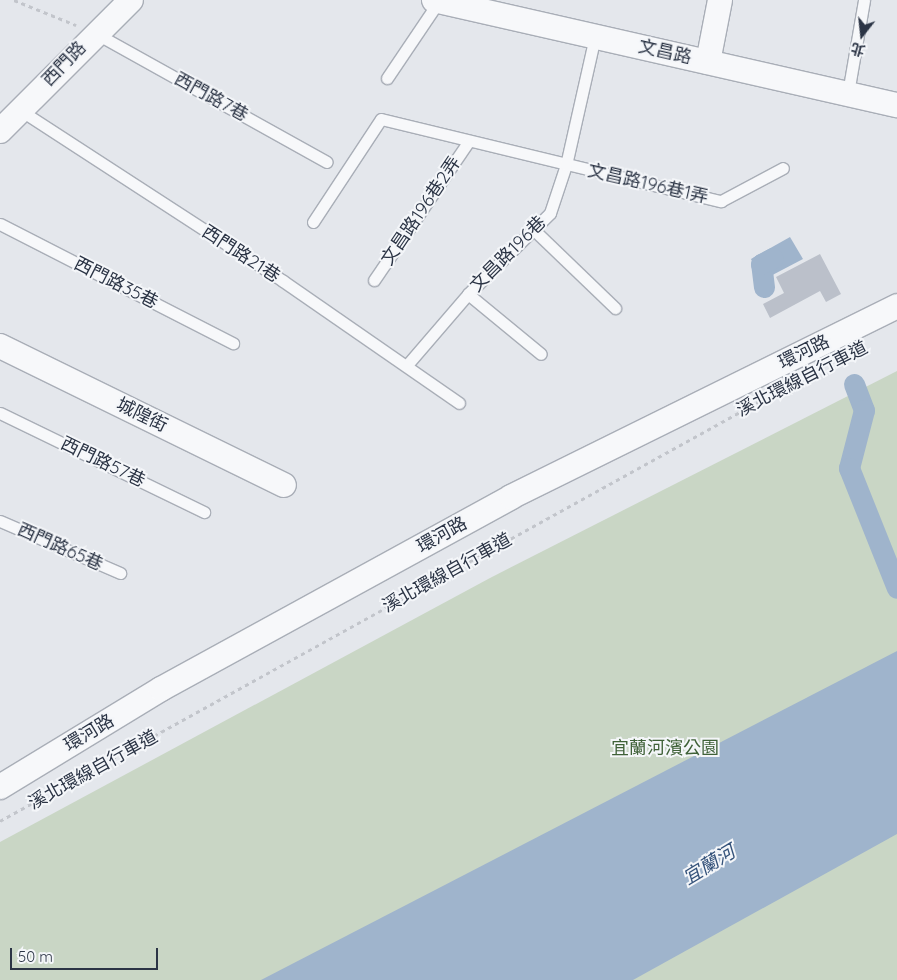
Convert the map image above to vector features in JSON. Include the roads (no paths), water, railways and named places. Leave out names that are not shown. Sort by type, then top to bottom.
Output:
[{"type":"street","name":"西門路","points":[[0,130],[95,33],[131,0]]},
{"type":"street","points":[[708,62],[720,0]]},
{"type":"street","name":"文昌路","points":[[447,2],[897,105]]},
{"type":"street","name":"環河路","points":[[0,787],[161,690],[511,497],[897,306]]},
{"type":"street","name":"城隍街","points":[[0,346],[284,485]]},
{"type":"lane","points":[[848,93],[864,0]]},
{"type":"lane","points":[[387,78],[447,2]]},
{"type":"lane","name":"西門路7巷","points":[[95,33],[327,162]]},
{"type":"lane","name":"文昌路196巷","points":[[407,365],[468,294],[550,213],[566,165],[596,36]]},
{"type":"lane","name":"西門路21巷","points":[[20,110],[407,365],[459,403]]},
{"type":"lane","name":"文昌路196巷2弄","points":[[313,222],[381,119],[566,165]]},
{"type":"lane","name":"文昌路196巷2弄","points":[[374,280],[468,142]]},
{"type":"lane","name":"文昌路196巷1弄","points":[[566,165],[721,201],[783,168]]},
{"type":"lane","name":"西門路35巷","points":[[0,224],[233,343]]},
{"type":"lane","points":[[533,229],[615,308]]},
{"type":"lane","points":[[468,294],[541,354]]},
{"type":"lane","name":"西門路57巷","points":[[0,413],[204,512]]},
{"type":"lane","name":"西門路65巷","points":[[0,521],[120,573]]},
{"type":"water","points":[[790,237],[803,259],[761,281],[751,259]]},
{"type":"water","name":"宜蘭河","points":[[897,651],[897,834],[633,980],[261,980]]},
{"type":"waterway","points":[[764,287],[761,264],[773,258]]},
{"type":"waterway","points":[[854,384],[864,410],[849,468],[897,588]]},
{"type":"park label","name":"宜蘭河濱公園","points":[[665,748]]}]
